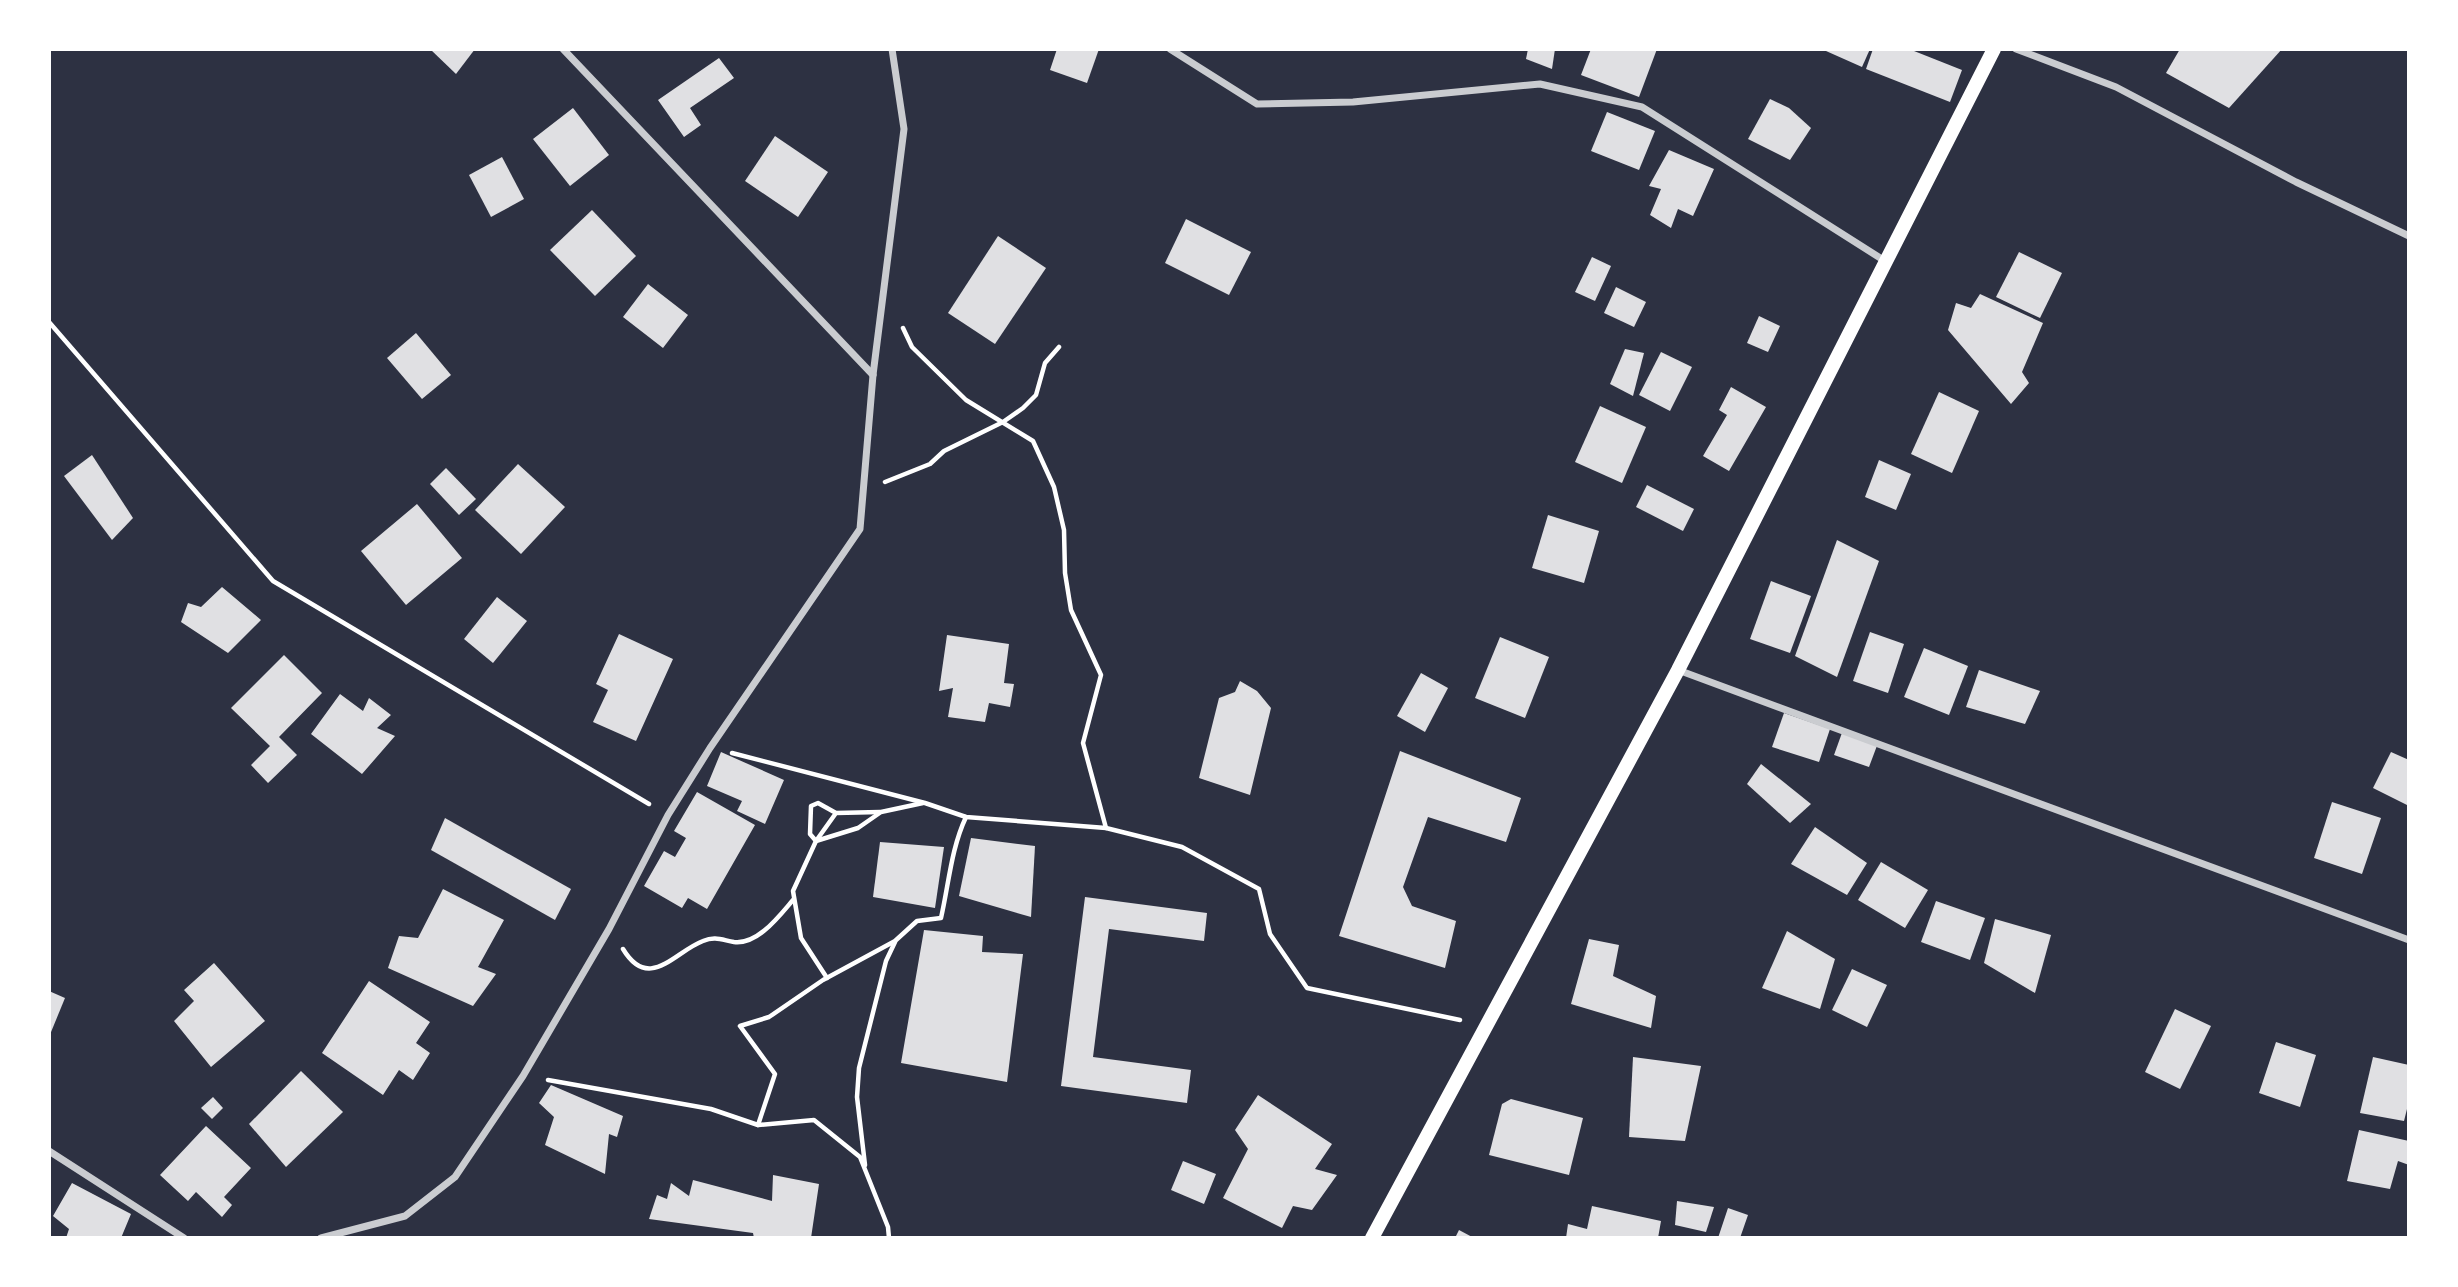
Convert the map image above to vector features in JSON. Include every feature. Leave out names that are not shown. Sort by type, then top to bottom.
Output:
[{"type":"main road","points":[[1372,1238],[1678,670],[1994,49]]},
{"type":"street","points":[[563,49],[873,375]]},
{"type":"street","points":[[321,1238],[405,1216],[454,1177],[523,1076],[609,929],[668,815],[710,748],[860,529],[873,375],[904,128],[892,49]]},
{"type":"street","points":[[1170,49],[1258,104],[1353,102],[1540,84],[1642,107],[1887,262]]},
{"type":"street","points":[[2015,49],[2116,87],[2296,183],[2409,236]]},
{"type":"street","points":[[1678,670],[2409,940]]},
{"type":"street","points":[[49,1151],[184,1238]]},
{"type":"path","points":[[883,293],[912,347],[966,400],[1033,441],[1054,487],[1065,530],[1065,573],[1071,610],[1101,675],[1083,743],[1106,828]]},
{"type":"path","points":[[49,322],[273,581],[668,815]]},
{"type":"path","points":[[863,491],[930,464],[944,452],[1003,422],[1036,395],[1045,363],[1059,347]]},
{"type":"path","points":[[710,748],[925,803],[966,817],[1106,828],[1182,847],[1259,890],[1270,934],[1307,988],[1489,1025]]},
{"type":"path","points":[[816,841],[810,834],[811,806],[818,803],[835,813],[881,812],[925,803]]},
{"type":"path","points":[[816,841],[858,828],[881,812]]},
{"type":"path","points":[[827,978],[802,938],[793,891],[816,841],[835,813]]},
{"type":"path","points":[[758,1125],[775,1074],[740,1027],[769,1017],[827,978],[895,941],[917,921],[941,918],[951,872],[953,846],[966,817]]},
{"type":"path","points":[[609,929],[629,959],[649,970],[666,966],[683,950],[706,940],[720,937],[737,942],[749,940],[775,922],[794,899]]},
{"type":"path","points":[[865,1169],[857,1097],[859,1068],[886,961],[895,941]]},
{"type":"path","points":[[523,1076],[711,1109],[758,1125],[814,1120],[860,1157],[889,1238]]},
{"type":"building","points":[[430,49],[475,49],[456,74]]},
{"type":"building","points":[[1057,49],[1099,49],[1087,83],[1050,70]]},
{"type":"building","points":[[1528,49],[1555,49],[1552,69],[1526,59]]},
{"type":"building","points":[[1591,49],[1657,49],[1639,97],[1581,75]]},
{"type":"building","points":[[1870,49],[1862,67],[1826,51]]},
{"type":"building","points":[[1873,49],[1909,49],[1962,70],[1950,102],[1866,69]]},
{"type":"building","points":[[2180,49],[2282,49],[2229,108],[2166,73]]},
{"type":"building","points":[[719,58],[734,78],[690,108],[701,125],[684,137],[658,100]]},
{"type":"building","points":[[1770,99],[1789,108],[1811,128],[1790,160],[1748,139]]},
{"type":"building","points":[[573,108],[609,155],[570,186],[533,139]]},
{"type":"building","points":[[1607,112],[1655,131],[1639,170],[1591,151]]},
{"type":"building","points":[[775,136],[828,172],[798,217],[745,181]]},
{"type":"building","points":[[1669,150],[1714,169],[1693,216],[1678,209],[1671,228],[1650,215],[1661,189],[1649,186]]},
{"type":"building","points":[[502,157],[524,199],[491,217],[469,175]]},
{"type":"building","points":[[592,210],[636,256],[595,296],[550,250]]},
{"type":"building","points":[[1186,219],[1251,252],[1229,295],[1165,263]]},
{"type":"building","points":[[998,236],[1046,268],[995,344],[948,313]]},
{"type":"building","points":[[2019,252],[2062,273],[2040,318],[1996,297]]},
{"type":"building","points":[[1592,257],[1611,266],[1595,301],[1575,292]]},
{"type":"building","points":[[648,284],[688,315],[663,348],[623,317]]},
{"type":"building","points":[[1616,287],[1646,302],[1634,327],[1604,313]]},
{"type":"building","points":[[1980,294],[2043,323],[2022,372],[2029,383],[2011,404],[1948,330],[1956,303],[1971,308]]},
{"type":"building","points":[[1759,316],[1780,326],[1768,352],[1747,343]]},
{"type":"building","points":[[416,333],[451,375],[422,399],[387,358]]},
{"type":"building","points":[[1625,349],[1644,353],[1633,396],[1610,384]]},
{"type":"building","points":[[1661,352],[1692,367],[1670,411],[1639,395]]},
{"type":"building","points":[[1731,387],[1766,407],[1729,471],[1703,456],[1727,415],[1719,410]]},
{"type":"building","points":[[1939,392],[1979,411],[1952,473],[1911,454]]},
{"type":"building","points":[[1600,406],[1646,427],[1622,483],[1575,462]]},
{"type":"building","points":[[92,455],[133,518],[112,540],[64,476]]},
{"type":"building","points":[[1879,460],[1911,474],[1896,510],[1865,497]]},
{"type":"building","points":[[518,464],[565,507],[521,554],[475,510]]},
{"type":"building","points":[[446,468],[476,499],[459,515],[430,484]]},
{"type":"building","points":[[1647,485],[1694,509],[1683,531],[1636,507]]},
{"type":"building","points":[[417,504],[462,558],[406,605],[361,551]]},
{"type":"building","points":[[1548,515],[1599,531],[1584,583],[1532,568]]},
{"type":"building","points":[[1837,540],[1879,561],[1837,677],[1795,656]]},
{"type":"building","points":[[1771,581],[1811,596],[1790,653],[1750,639]]},
{"type":"building","points":[[222,587],[261,620],[228,653],[181,622],[188,603],[201,607]]},
{"type":"building","points":[[497,597],[527,621],[493,663],[464,639]]},
{"type":"building","points":[[1870,632],[1904,644],[1888,693],[1853,681]]},
{"type":"building","points":[[619,634],[673,659],[636,741],[593,722],[608,690],[596,684]]},
{"type":"building","points":[[947,635],[1009,644],[1004,683],[1014,684],[1010,707],[989,703],[985,722],[948,717],[953,688],[939,691]]},
{"type":"building","points":[[1500,637],[1549,657],[1525,718],[1475,698]]},
{"type":"building","points":[[1924,648],[1968,666],[1949,715],[1904,697]]},
{"type":"building","points":[[284,655],[322,693],[279,737],[297,755],[268,783],[251,765],[270,746],[231,708]]},
{"type":"building","points":[[1979,670],[2040,691],[2025,724],[1966,707]]},
{"type":"building","points":[[1421,673],[1448,688],[1425,732],[1397,716]]},
{"type":"building","points":[[1240,681],[1257,691],[1271,708],[1250,795],[1199,778],[1219,698],[1235,692]]},
{"type":"building","points":[[340,694],[363,711],[369,698],[391,715],[377,728],[395,736],[362,774],[311,734]]},
{"type":"building","points":[[1784,713],[1830,729],[1819,762],[1772,747]]},
{"type":"building","points":[[1843,730],[1878,743],[1869,767],[1834,755]]},
{"type":"building","points":[[1400,751],[1521,798],[1506,842],[1428,817],[1403,887],[1412,906],[1456,921],[1445,968],[1339,936]]},
{"type":"building","points":[[721,752],[784,780],[765,824],[737,811],[742,801],[707,786]]},
{"type":"building","points":[[2391,752],[2409,760],[2407,805],[2373,788]]},
{"type":"building","points":[[1761,764],[1811,804],[1790,823],[1747,784]]},
{"type":"building","points":[[697,792],[755,825],[707,909],[688,898],[682,908],[644,886],[664,851],[675,857],[686,838],[674,831]]},
{"type":"building","points":[[2332,802],[2381,818],[2362,874],[2314,858]]},
{"type":"building","points":[[445,818],[571,889],[555,920],[431,850]]},
{"type":"building","points":[[1815,827],[1867,863],[1847,895],[1791,864]]},
{"type":"building","points":[[971,838],[1035,846],[1031,917],[959,896]]},
{"type":"building","points":[[880,842],[944,847],[935,908],[873,897]]},
{"type":"building","points":[[1881,862],[1928,890],[1905,928],[1858,900]]},
{"type":"building","points":[[443,889],[504,920],[478,967],[496,974],[473,1006],[388,968],[399,936],[418,938]]},
{"type":"building","points":[[1085,897],[1207,913],[1204,941],[1109,929],[1093,1057],[1191,1070],[1187,1103],[1061,1086]]},
{"type":"building","points":[[1936,901],[1985,918],[1970,960],[1921,942]]},
{"type":"building","points":[[1995,919],[2051,935],[2035,993],[1984,963]]},
{"type":"building","points":[[924,930],[983,936],[982,952],[1023,954],[1007,1082],[901,1063]]},
{"type":"building","points":[[1787,931],[1835,959],[1820,1009],[1762,988]]},
{"type":"building","points":[[1589,939],[1619,945],[1613,976],[1656,996],[1651,1028],[1571,1004]]},
{"type":"building","points":[[214,963],[265,1021],[211,1067],[174,1021],[194,1001],[184,990]]},
{"type":"building","points":[[1852,969],[1887,985],[1867,1027],[1832,1010]]},
{"type":"building","points":[[369,981],[430,1022],[416,1043],[430,1053],[413,1080],[399,1070],[383,1095],[322,1053]]},
{"type":"building","points":[[49,991],[65,998],[49,1037]]},
{"type":"building","points":[[2175,1009],[2211,1026],[2180,1089],[2145,1072]]},
{"type":"building","points":[[2276,1042],[2316,1055],[2300,1107],[2259,1093]]},
{"type":"building","points":[[1633,1057],[1701,1066],[1685,1141],[1629,1137]]},
{"type":"building","points":[[2373,1057],[2409,1065],[2409,1101],[2404,1121],[2360,1113]]},
{"type":"building","points":[[301,1071],[343,1112],[286,1167],[249,1124]]},
{"type":"building","points":[[551,1085],[623,1116],[617,1137],[609,1134],[605,1174],[545,1145],[554,1117],[539,1103]]},
{"type":"building","points":[[1258,1095],[1332,1144],[1315,1169],[1337,1175],[1312,1210],[1293,1206],[1282,1228],[1223,1198],[1248,1149],[1235,1130]]},
{"type":"building","points":[[213,1097],[223,1108],[212,1119],[201,1108]]},
{"type":"building","points":[[1511,1099],[1583,1118],[1569,1175],[1489,1155],[1502,1104]]},
{"type":"building","points":[[206,1126],[251,1168],[224,1197],[232,1205],[222,1217],[196,1192],[188,1201],[160,1175]]},
{"type":"building","points":[[2359,1130],[2409,1141],[2409,1165],[2398,1161],[2390,1189],[2347,1181]]},
{"type":"building","points":[[1183,1161],[1216,1174],[1204,1204],[1171,1190]]},
{"type":"building","points":[[773,1175],[819,1184],[811,1238],[754,1238],[753,1233],[649,1219],[657,1195],[667,1199],[671,1183],[689,1196],[693,1180],[772,1201]]},
{"type":"building","points":[[72,1183],[131,1214],[121,1238],[66,1238],[69,1229],[53,1216]]},
{"type":"building","points":[[1677,1201],[1714,1207],[1706,1232],[1675,1225]]},
{"type":"building","points":[[1592,1206],[1661,1221],[1658,1238],[1566,1238],[1568,1224],[1587,1229]]},
{"type":"building","points":[[1728,1208],[1748,1215],[1740,1238],[1718,1238]]},
{"type":"building","points":[[1459,1230],[1474,1238],[1455,1238]]}]
